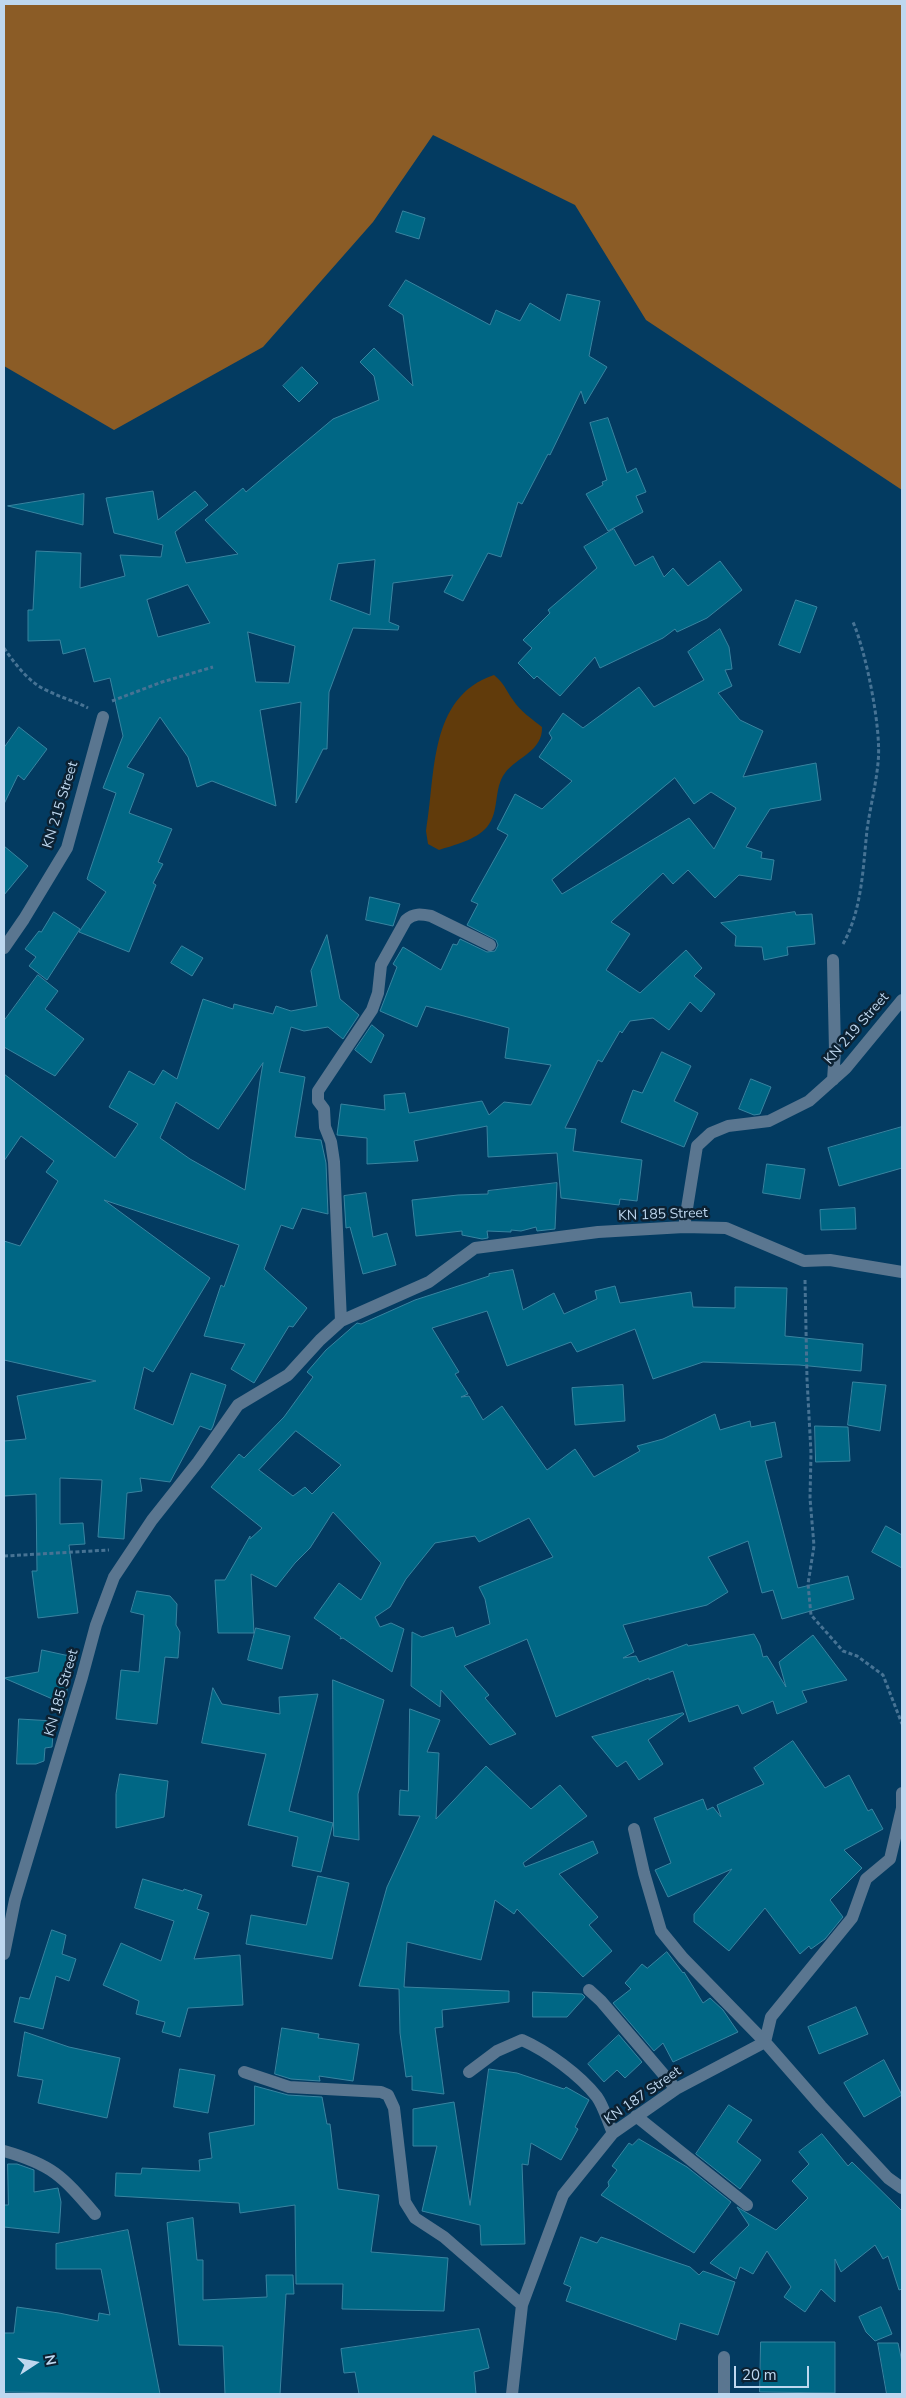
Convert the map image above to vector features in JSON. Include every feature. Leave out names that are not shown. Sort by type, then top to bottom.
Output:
[{"type":"street","name":"KN 215 Street","points":[[4,948],[67,848],[103,717]]},
{"type":"street","points":[[341,1321],[334,1162],[331,1142],[325,1127],[324,1109],[318,1101],[318,1091],[372,1010],[378,993],[381,965],[406,920],[411,915],[431,916],[490,945]]},
{"type":"street","points":[[833,960],[835,1051],[833,1080]]},
{"type":"street","name":"KN 219 Street","points":[[684,1227],[697,1146],[711,1133],[728,1126],[769,1121],[809,1102],[846,1068],[902,1000]]},
{"type":"street","name":"KN 185 Street","points":[[4,1954],[16,1900],[80,1686],[96,1625],[114,1577],[132,1549],[198,1462],[238,1405],[288,1375],[320,1340],[341,1321],[429,1282],[475,1248],[598,1232],[684,1227],[726,1228],[804,1261],[830,1260],[902,1272]]},
{"type":"street","points":[[765,2042],[771,2017],[852,1918],[866,1879],[890,1859],[902,1808],[902,1793]]},
{"type":"street","points":[[634,1829],[644,1873],[661,1931],[683,1958],[765,2042],[888,2178],[902,2188]]},
{"type":"street","points":[[589,1990],[601,2001],[676,2089]]},
{"type":"street","points":[[469,2072],[497,2050],[522,2040],[539,2047],[569,2070],[597,2098],[613,2133]]},
{"type":"street","name":"KN 187 Street","points":[[512,2394],[522,2306],[563,2195],[613,2133],[676,2089],[765,2042]]},
{"type":"street","points":[[244,2072],[289,2087],[381,2092],[388,2095],[394,2108],[405,2202],[415,2218],[444,2237],[522,2306]]},
{"type":"street","points":[[636,2116],[747,2205]]},
{"type":"street","points":[[4,2151],[36,2160],[63,2177],[95,2214]]},
{"type":"street","points":[[724,2357],[724,2394]]},
{"type":"path","points":[[833,960],[850,932],[855,910],[866,860],[867,830],[878,761],[877,724],[864,662],[852,622]]},
{"type":"path","points":[[4,648],[17,666],[33,682],[48,691],[72,699],[103,717],[108,702],[162,682],[213,667]]},
{"type":"path","points":[[804,1261],[811,1454],[810,1498],[814,1546],[808,1584],[811,1616],[843,1651],[857,1656],[883,1675],[902,1724]]},
{"type":"path","points":[[4,1556],[49,1552],[132,1549]]},
{"type":"shaded area","points":[[4,4],[902,4],[902,490],[646,320],[575,205],[433,135],[373,222],[263,347],[114,430],[4,366]]},
{"type":"shaded area","points":[[494,675],[503,684],[519,708],[542,727],[541,735],[534,748],[510,767],[501,779],[494,814],[487,827],[471,839],[439,850],[428,844],[426,831],[439,740],[446,719],[457,701],[473,686]]},
{"type":"building","points":[[403,211],[425,218],[419,239],[396,232]]},
{"type":"building","points":[[406,280],[490,325],[496,310],[520,321],[530,303],[560,321],[567,294],[600,301],[589,356],[607,367],[585,404],[581,391],[550,455],[548,454],[522,504],[518,502],[501,557],[488,553],[463,601],[444,592],[453,575],[393,583],[389,622],[399,626],[398,630],[353,628],[329,692],[327,749],[323,749],[296,803],[301,702],[260,710],[276,806],[212,781],[197,787],[188,757],[160,717],[127,767],[144,774],[129,813],[172,829],[158,862],[163,864],[153,883],[156,885],[129,952],[79,932],[106,892],[87,879],[116,793],[103,788],[123,736],[110,678],[94,682],[85,648],[63,654],[60,640],[28,641],[28,610],[33,610],[36,551],[81,553],[80,588],[125,576],[120,555],[161,557],[163,545],[114,533],[106,498],[153,491],[158,520],[195,491],[208,505],[175,532],[186,563],[238,554],[205,520],[243,488],[246,492],[333,419],[379,400],[374,376],[360,362],[374,348],[413,386],[403,315],[389,306]],"holes":[[[375,560],[370,615],[330,600],[338,564]],[[188,585],[210,623],[158,637],[147,600]],[[248,632],[295,646],[289,683],[256,682]]]},
{"type":"building","points":[[302,367],[318,383],[299,402],[283,386]]},
{"type":"building","points":[[608,418],[627,473],[636,468],[646,492],[636,496],[643,512],[608,531],[586,494],[603,485],[602,482],[607,480],[590,423]]},
{"type":"building","points":[[84,494],[83,525],[8,506]]},
{"type":"building","points":[[614,529],[635,566],[653,556],[664,577],[673,568],[688,586],[720,561],[742,590],[707,618],[677,632],[675,629],[663,638],[600,668],[595,657],[560,696],[537,676],[534,679],[518,663],[532,648],[523,640],[550,613],[548,610],[597,568],[584,547]]},
{"type":"building","points":[[796,600],[817,607],[800,653],[779,645]]},
{"type":"building","points":[[720,629],[729,647],[732,669],[725,670],[732,686],[718,693],[740,720],[763,731],[743,777],[816,763],[821,800],[770,809],[746,847],[762,852],[761,858],[774,860],[771,880],[739,875],[715,898],[688,870],[673,884],[663,873],[611,922],[630,934],[606,970],[640,993],[686,950],[702,968],[694,976],[715,994],[701,1012],[690,1002],[669,1030],[653,1018],[630,1021],[622,1033],[620,1031],[602,1062],[598,1060],[565,1128],[576,1129],[573,1151],[642,1160],[637,1201],[620,1199],[619,1205],[561,1198],[557,1153],[488,1157],[487,1126],[414,1141],[418,1161],[367,1164],[367,1138],[337,1135],[341,1104],[385,1110],[384,1095],[405,1093],[409,1113],[482,1101],[489,1115],[504,1102],[531,1105],[551,1065],[505,1058],[509,1028],[426,1006],[417,1027],[380,1011],[397,967],[393,964],[403,947],[441,970],[453,944],[457,945],[460,939],[487,952],[495,951],[498,945],[496,940],[467,925],[478,904],[471,901],[508,835],[497,829],[515,794],[542,809],[572,781],[539,757],[552,738],[549,733],[563,713],[583,728],[639,687],[654,707],[704,680],[688,652]],"holes":[[[675,778],[694,804],[711,792],[736,808],[714,849],[689,818],[562,894],[552,880]]]},
{"type":"building","points":[[19,727],[47,749],[24,780],[18,775],[4,804],[4,748]]},
{"type":"building","points":[[4,846],[28,866],[4,895]]},
{"type":"building","points":[[370,897],[400,904],[393,926],[366,920]]},
{"type":"building","points":[[54,912],[80,929],[47,980],[29,966],[36,957],[25,949],[39,931],[41,932]]},
{"type":"building","points":[[795,912],[796,915],[812,914],[815,944],[787,947],[788,955],[764,960],[762,947],[735,946],[736,936],[721,923]]},
{"type":"building","points":[[327,935],[340,999],[359,1015],[343,1039],[328,1027],[304,1031],[291,1027],[279,1072],[305,1077],[295,1137],[321,1140],[326,1163],[328,1214],[302,1208],[293,1229],[281,1225],[264,1269],[307,1308],[293,1327],[289,1326],[254,1383],[231,1369],[245,1344],[204,1336],[221,1285],[224,1287],[239,1245],[104,1200],[210,1278],[153,1372],[144,1367],[134,1409],[173,1425],[191,1373],[226,1385],[211,1430],[200,1426],[170,1482],[140,1478],[142,1491],[127,1493],[124,1539],[98,1537],[102,1480],[60,1478],[60,1524],[83,1523],[85,1544],[69,1545],[78,1613],[38,1618],[32,1571],[37,1571],[36,1494],[4,1496],[4,1441],[26,1439],[17,1396],[96,1381],[4,1360],[4,1241],[20,1246],[58,1181],[46,1172],[54,1161],[21,1136],[4,1161],[4,1074],[115,1158],[138,1124],[109,1107],[129,1071],[154,1085],[163,1070],[177,1079],[203,999],[233,1009],[234,1004],[273,1014],[276,1006],[291,1011],[317,1006],[311,971]],"holes":[[[263,1063],[245,1190],[190,1159],[160,1138],[176,1102],[218,1129]]]},
{"type":"building","points":[[182,946],[203,958],[192,976],[171,963]]},
{"type":"building","points":[[38,975],[58,991],[45,1009],[84,1039],[55,1076],[4,1047],[4,1021]]},
{"type":"building","points":[[372,1025],[384,1035],[371,1063],[355,1050]]},
{"type":"building","points":[[662,1052],[691,1066],[674,1101],[698,1113],[684,1147],[621,1122],[633,1090],[642,1093]]},
{"type":"building","points":[[751,1079],[771,1087],[760,1114],[754,1115],[739,1109]]},
{"type":"building","points":[[902,1127],[902,1168],[839,1186],[828,1148]]},
{"type":"building","points":[[767,1164],[805,1169],[800,1199],[763,1193]]},
{"type":"building","points":[[557,1183],[555,1229],[537,1231],[536,1227],[521,1231],[511,1230],[511,1232],[487,1231],[488,1238],[482,1239],[462,1235],[462,1231],[416,1236],[412,1200],[488,1194],[488,1191]]},
{"type":"building","points":[[366,1193],[373,1237],[387,1233],[396,1265],[363,1274],[350,1227],[346,1228],[344,1196]]},
{"type":"building","points":[[855,1208],[856,1229],[821,1230],[820,1210]]},
{"type":"building","points":[[513,1270],[523,1310],[554,1293],[564,1314],[597,1299],[595,1291],[615,1286],[620,1303],[691,1292],[693,1307],[735,1308],[735,1287],[787,1288],[785,1336],[863,1344],[861,1371],[799,1365],[703,1362],[653,1379],[635,1329],[577,1352],[571,1342],[507,1366],[487,1311],[432,1328],[459,1372],[455,1374],[468,1394],[461,1397],[469,1396],[483,1420],[502,1406],[547,1470],[575,1449],[594,1477],[640,1451],[637,1446],[663,1439],[715,1414],[720,1430],[750,1421],[751,1427],[775,1422],[782,1457],[765,1461],[798,1588],[848,1576],[854,1599],[782,1619],[773,1590],[762,1593],[748,1541],[708,1557],[728,1592],[707,1605],[623,1625],[634,1652],[623,1658],[636,1656],[639,1662],[687,1644],[688,1646],[754,1634],[760,1645],[763,1657],[767,1656],[786,1687],[779,1662],[813,1635],[847,1680],[802,1691],[807,1702],[777,1714],[773,1701],[742,1714],[738,1705],[689,1722],[673,1671],[649,1680],[649,1678],[556,1717],[527,1639],[464,1666],[489,1695],[485,1698],[516,1734],[490,1745],[441,1690],[440,1707],[411,1686],[412,1632],[422,1637],[453,1627],[456,1637],[490,1624],[485,1599],[479,1587],[553,1557],[529,1518],[479,1542],[475,1536],[435,1543],[406,1579],[390,1607],[375,1617],[380,1627],[391,1623],[404,1629],[392,1672],[343,1638],[340,1639],[341,1637],[314,1618],[339,1583],[361,1600],[381,1563],[333,1512],[310,1548],[276,1587],[251,1574],[254,1633],[218,1633],[215,1580],[225,1580],[250,1536],[250,1539],[262,1528],[211,1487],[239,1454],[244,1458],[284,1417],[313,1377],[307,1372],[326,1350],[357,1323],[361,1324],[415,1300],[489,1276],[489,1274]],"holes":[[[296,1431],[341,1465],[312,1494],[305,1487],[293,1496],[259,1470]]]},
{"type":"building","points":[[853,1382],[886,1385],[880,1431],[848,1425]]},
{"type":"building","points":[[623,1385],[625,1421],[575,1425],[572,1388]]},
{"type":"building","points":[[815,1426],[848,1427],[850,1461],[816,1462]]},
{"type":"building","points":[[886,1526],[902,1535],[902,1568],[872,1552]]},
{"type":"building","points":[[137,1591],[170,1596],[177,1604],[176,1625],[180,1632],[178,1658],[165,1657],[157,1724],[116,1719],[121,1670],[139,1672],[144,1615],[131,1612]]},
{"type":"building","points":[[256,1628],[290,1636],[282,1669],[248,1660]]},
{"type":"building","points":[[42,1650],[74,1657],[64,1704],[4,1678],[38,1672]]},
{"type":"building","points":[[333,1680],[384,1700],[358,1794],[359,1840],[334,1836]]},
{"type":"building","points":[[213,1688],[222,1704],[280,1714],[279,1697],[318,1694],[289,1811],[333,1823],[321,1872],[292,1866],[298,1837],[248,1825],[266,1754],[202,1743]]},
{"type":"building","points":[[410,1709],[440,1720],[427,1752],[439,1753],[436,1819],[486,1766],[531,1809],[560,1785],[587,1816],[523,1863],[525,1867],[593,1841],[598,1853],[559,1874],[598,1917],[589,1925],[612,1951],[583,1977],[517,1909],[514,1914],[495,1900],[481,1960],[407,1942],[404,1987],[509,1991],[509,2002],[442,2010],[443,2027],[435,2028],[444,2094],[412,2090],[412,2076],[406,2077],[400,2033],[399,1989],[359,1986],[387,1887],[420,1816],[399,1815],[400,1790],[408,1791]]},
{"type":"building","points":[[683,1713],[648,1740],[663,1764],[639,1780],[626,1761],[617,1767],[592,1737]]},
{"type":"building","points":[[19,1719],[54,1721],[52,1747],[45,1748],[44,1761],[36,1764],[17,1764]]},
{"type":"building","points":[[793,1741],[825,1788],[849,1775],[868,1811],[872,1809],[883,1829],[844,1850],[862,1868],[830,1900],[843,1917],[825,1939],[811,1949],[809,1946],[800,1954],[765,1908],[729,1951],[694,1922],[694,1914],[732,1869],[668,1897],[655,1870],[671,1863],[654,1818],[703,1799],[707,1810],[713,1807],[721,1817],[717,1805],[764,1784],[754,1768]]},
{"type":"building","points":[[120,1774],[168,1781],[164,1817],[116,1828],[116,1794]]},
{"type":"building","points":[[318,1876],[349,1883],[332,1959],[246,1944],[251,1915],[306,1925]]},
{"type":"building","points":[[143,1879],[202,1895],[197,1909],[209,1913],[194,1959],[240,1955],[243,2005],[188,2008],[180,2037],[162,2032],[165,2022],[136,2014],[139,2001],[103,1985],[121,1943],[161,1961],[174,1921],[135,1908]]},
{"type":"building","points":[[52,1930],[66,1935],[62,1954],[76,1959],[69,1981],[56,1976],[43,2029],[14,2022],[20,1997],[29,1999]]},
{"type":"building","points":[[667,1952],[684,1972],[703,2003],[710,1998],[723,2010],[738,2032],[673,2062],[663,2043],[654,2051],[613,2003],[631,1989],[625,1983],[642,1964],[647,1968]]},
{"type":"building","points":[[533,1992],[582,1994],[585,1997],[567,2017],[533,2017]]},
{"type":"building","points":[[856,2007],[868,2034],[819,2054],[808,2027]]},
{"type":"building","points":[[282,2028],[319,2034],[318,2038],[359,2044],[353,2081],[319,2076],[320,2081],[291,2079],[275,2074]]},
{"type":"building","points":[[25,2032],[69,2047],[120,2058],[107,2118],[38,2103],[43,2080],[18,2076]]},
{"type":"building","points":[[619,2035],[642,2062],[625,2078],[617,2070],[604,2082],[588,2064]]},
{"type":"building","points":[[884,2060],[902,2095],[864,2117],[844,2083]]},
{"type":"building","points":[[180,2069],[215,2075],[208,2113],[174,2107]]},
{"type":"building","points":[[489,2069],[517,2073],[564,2089],[566,2087],[589,2100],[575,2127],[578,2129],[561,2160],[531,2143],[528,2165],[522,2164],[525,2244],[481,2245],[480,2225],[422,2211],[437,2146],[413,2146],[413,2109],[454,2102],[470,2205]]},
{"type":"building","points":[[255,2086],[288,2095],[322,2097],[327,2124],[330,2124],[338,2189],[379,2195],[371,2252],[448,2258],[444,2311],[342,2309],[343,2284],[296,2284],[295,2205],[240,2213],[239,2203],[115,2196],[116,2173],[141,2174],[142,2168],[200,2171],[199,2160],[212,2158],[209,2133],[254,2125]]},
{"type":"building","points":[[729,2105],[752,2120],[737,2142],[761,2160],[740,2189],[696,2154]]},
{"type":"building","points":[[822,2134],[848,2166],[852,2162],[902,2211],[902,2289],[899,2290],[888,2256],[883,2259],[875,2245],[841,2272],[835,2259],[835,2302],[821,2289],[805,2312],[784,2297],[791,2287],[767,2251],[753,2274],[740,2267],[736,2279],[710,2263],[749,2225],[737,2207],[776,2230],[808,2198],[792,2181],[809,2164],[799,2152]]},
{"type":"building","points":[[639,2139],[687,2167],[731,2202],[694,2253],[601,2195],[609,2186],[608,2182],[617,2170],[612,2166],[629,2143],[632,2145]]},
{"type":"building","points":[[8,2164],[17,2164],[34,2170],[34,2192],[58,2188],[61,2202],[59,2233],[4,2227],[4,2205],[8,2205]]},
{"type":"building","points":[[193,2218],[197,2260],[203,2260],[203,2300],[267,2297],[266,2275],[293,2275],[294,2294],[286,2294],[280,2394],[225,2394],[223,2346],[179,2345],[167,2223]]},
{"type":"building","points":[[128,2230],[160,2394],[4,2392],[4,2333],[14,2333],[17,2307],[98,2321],[99,2313],[110,2315],[101,2269],[56,2269],[56,2244]]},
{"type":"building","points":[[581,2237],[597,2243],[601,2237],[690,2267],[699,2275],[703,2271],[735,2282],[718,2335],[680,2323],[676,2340],[566,2301],[571,2287],[564,2284]]},
{"type":"building","points":[[881,2307],[892,2334],[875,2341],[866,2332],[859,2317]]},
{"type":"building","points":[[479,2329],[489,2368],[474,2372],[476,2394],[359,2394],[355,2372],[344,2373],[341,2349]]},
{"type":"building","points":[[761,2342],[835,2342],[835,2393],[760,2392]]},
{"type":"building","points":[[878,2343],[898,2343],[902,2362],[902,2394],[887,2394]]}]
